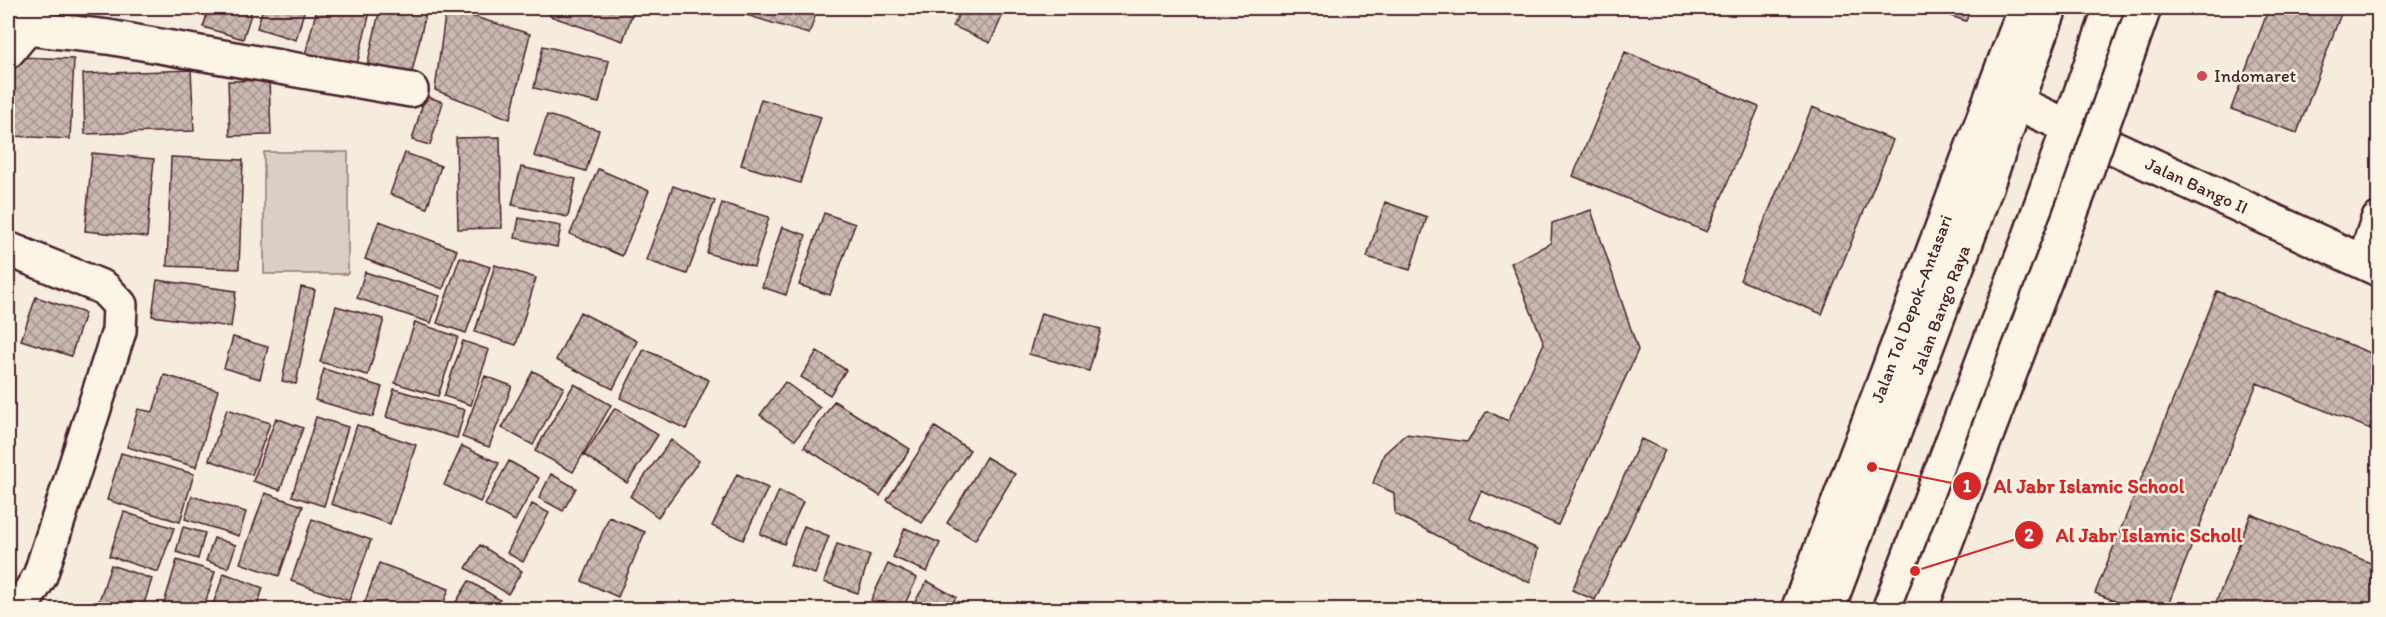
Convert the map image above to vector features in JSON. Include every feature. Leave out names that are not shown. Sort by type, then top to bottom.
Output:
[{"type":"main road","name":"Jalan Tol Depok–Antasari","points":[[1797,609],[2025,8]]},
{"type":"main road","name":"Jalan Bango Raya","points":[[1827,609],[1971,229],[2050,8]]},
{"type":"main road","points":[[1889,609],[2029,239],[2111,8]]},
{"type":"main road","points":[[1920,609],[2081,186],[2144,8]]},
{"type":"main road","points":[[23,29],[108,37],[411,90]]},
{"type":"main road","name":"Jalan Bango II","points":[[2015,102],[2371,266]]},
{"type":"main road","points":[[2371,266],[2379,220]]},
{"type":"main road","points":[[8,249],[104,288],[120,305],[119,331],[40,576],[19,609]]},
{"type":"shaded area","points":[[264,152],[348,152],[348,274],[264,274]]},
{"type":"building","points":[[209,8],[253,8],[243,39],[203,27]]},
{"type":"building","points":[[263,8],[305,8],[296,40],[257,28]]},
{"type":"building","points":[[317,8],[371,8],[356,68],[305,55]]},
{"type":"building","points":[[380,8],[427,8],[409,85],[365,75]]},
{"type":"building","points":[[446,8],[530,34],[510,119],[435,90]]},
{"type":"building","points":[[552,8],[634,8],[623,41],[550,16]]},
{"type":"building","points":[[723,8],[818,8],[809,34]]},
{"type":"building","points":[[962,8],[1006,8],[990,43],[953,26]]},
{"type":"building","points":[[1926,8],[1971,8],[1966,21]]},
{"type":"building","points":[[2269,8],[2343,8],[2297,133],[2231,109]]},
{"type":"building","points":[[543,46],[609,61],[599,103],[534,88]]},
{"type":"building","points":[[1625,52],[1759,107],[1707,232],[1573,176]]},
{"type":"building","points":[[15,57],[74,59],[70,139],[12,136]]},
{"type":"building","points":[[191,70],[194,131],[85,134],[83,74]]},
{"type":"building","points":[[269,80],[271,135],[230,136],[228,81]]},
{"type":"building","points":[[425,96],[443,102],[430,145],[412,140]]},
{"type":"building","points":[[761,99],[821,117],[800,183],[741,165]]},
{"type":"building","points":[[1812,107],[1893,140],[1822,314],[1740,280]]},
{"type":"building","points":[[547,115],[599,130],[586,171],[534,156]]},
{"type":"building","points":[[500,137],[502,228],[458,229],[456,138]]},
{"type":"building","points":[[92,153],[154,159],[147,237],[85,231]]},
{"type":"building","points":[[405,153],[441,166],[427,208],[390,194]]},
{"type":"building","points":[[171,157],[243,160],[239,269],[167,266]]},
{"type":"building","points":[[521,167],[576,179],[568,217],[512,205]]},
{"type":"building","points":[[598,169],[649,191],[622,256],[570,234]]},
{"type":"building","points":[[673,186],[715,201],[687,274],[646,260]]},
{"type":"building","points":[[1385,202],[1427,217],[1410,270],[1367,257]]},
{"type":"building","points":[[722,203],[769,217],[754,267],[707,253]]},
{"type":"building","points":[[1591,210],[1638,350],[1558,525],[1481,491],[1469,518],[1538,549],[1530,583],[1395,514],[1394,493],[1373,483],[1384,454],[1406,434],[1467,442],[1487,411],[1508,421],[1544,343],[1511,263],[1551,243],[1552,223]]},
{"type":"building","points":[[824,213],[855,224],[830,295],[799,285]]},
{"type":"building","points":[[519,218],[561,226],[557,247],[515,238]]},
{"type":"building","points":[[379,221],[457,250],[443,289],[365,259]]},
{"type":"building","points":[[782,227],[806,235],[786,295],[762,287]]},
{"type":"building","points":[[460,257],[490,267],[466,333],[437,323]]},
{"type":"building","points":[[495,265],[536,278],[516,345],[475,332]]},
{"type":"building","points":[[365,272],[440,296],[431,323],[357,298]]},
{"type":"building","points":[[157,280],[236,291],[231,327],[152,316]]},
{"type":"building","points":[[301,287],[315,290],[296,384],[282,381]]},
{"type":"building","points":[[2217,291],[2378,356],[2378,432],[2257,383],[2166,610],[2137,610],[2095,593]]},
{"type":"building","points":[[36,297],[85,313],[71,356],[21,340]]},
{"type":"building","points":[[336,306],[384,319],[368,375],[320,362]]},
{"type":"building","points":[[580,312],[637,341],[613,389],[556,360]]},
{"type":"building","points":[[1041,313],[1101,329],[1089,371],[1029,354]]},
{"type":"building","points":[[415,322],[458,337],[438,396],[395,383]]},
{"type":"building","points":[[233,337],[268,347],[260,379],[224,368]]},
{"type":"building","points":[[463,341],[489,350],[471,405],[444,396]]},
{"type":"building","points":[[644,349],[709,380],[686,429],[620,398]]},
{"type":"building","points":[[817,351],[846,370],[830,395],[801,377]]},
{"type":"building","points":[[324,369],[382,387],[373,417],[315,400]]},
{"type":"building","points":[[533,371],[564,387],[533,445],[502,428]]},
{"type":"building","points":[[164,375],[218,390],[196,467],[127,447],[138,409],[153,412]]},
{"type":"building","points":[[485,376],[512,386],[489,447],[462,437]]},
{"type":"building","points":[[785,382],[820,408],[795,440],[760,415]]},
{"type":"building","points":[[574,384],[611,405],[573,472],[535,451]]},
{"type":"building","points":[[394,389],[465,410],[457,438],[386,417]]},
{"type":"building","points":[[834,401],[910,449],[880,496],[804,447]]},
{"type":"building","points":[[615,408],[658,435],[627,483],[584,455]]},
{"type":"building","points":[[227,409],[270,423],[252,475],[209,460]]},
{"type":"building","points":[[316,417],[348,427],[324,506],[292,496]]},
{"type":"building","points":[[276,418],[303,428],[280,490],[253,481]]},
{"type":"building","points":[[357,425],[416,445],[390,524],[331,504]]},
{"type":"building","points":[[935,427],[970,450],[922,523],[887,500]]},
{"type":"building","points":[[1641,439],[1665,450],[1595,600],[1572,590]]},
{"type":"building","points":[[671,440],[699,461],[658,517],[630,496]]},
{"type":"building","points":[[462,446],[499,463],[480,502],[444,485]]},
{"type":"building","points":[[121,453],[194,474],[180,522],[107,500]]},
{"type":"building","points":[[986,457],[1015,474],[975,540],[947,523]]},
{"type":"building","points":[[509,461],[539,478],[515,521],[485,505]]},
{"type":"building","points":[[551,474],[576,488],[563,511],[539,498]]},
{"type":"building","points":[[737,474],[768,488],[743,540],[712,526]]},
{"type":"building","points":[[779,491],[803,502],[784,544],[760,534]]},
{"type":"building","points":[[265,493],[303,506],[279,576],[240,563]]},
{"type":"building","points":[[192,496],[246,512],[239,536],[185,519]]},
{"type":"building","points":[[532,504],[549,513],[523,562],[507,553]]},
{"type":"building","points":[[124,512],[174,528],[158,572],[109,556]]},
{"type":"building","points":[[2251,514],[2378,566],[2378,610],[2213,610]]},
{"type":"building","points":[[609,517],[645,532],[618,597],[582,581]]},
{"type":"building","points":[[312,519],[371,540],[349,601],[291,581]]},
{"type":"building","points":[[804,526],[829,536],[815,574],[790,565]]},
{"type":"building","points":[[183,527],[205,533],[198,559],[176,552]]},
{"type":"building","points":[[905,528],[940,543],[927,572],[893,557]]},
{"type":"building","points":[[214,538],[236,545],[228,568],[206,561]]},
{"type":"building","points":[[837,544],[870,555],[858,593],[824,582]]},
{"type":"building","points":[[480,545],[522,571],[508,594],[466,568]]},
{"type":"building","points":[[177,560],[215,572],[203,610],[162,610]]},
{"type":"building","points":[[379,563],[449,589],[441,610],[362,610]]},
{"type":"building","points":[[888,564],[917,578],[902,610],[891,610],[871,600]]},
{"type":"building","points":[[111,565],[152,579],[142,610],[96,610]]},
{"type":"building","points":[[224,573],[263,588],[256,610],[211,610]]},
{"type":"building","points":[[469,581],[500,600],[494,610],[451,610]]},
{"type":"building","points":[[927,581],[956,597],[949,610],[910,610]]},
{"type":"building","points":[[513,601],[530,610],[509,610]]},
{"type":"place","name":"Indomaret","points":[[2202,76]]},
{"type":"place","name":"Al Jabr Islamic School","points":[[1872,467]]},
{"type":"place","name":"Al Jabr Islamic Scholl","points":[[1915,571]]}]
